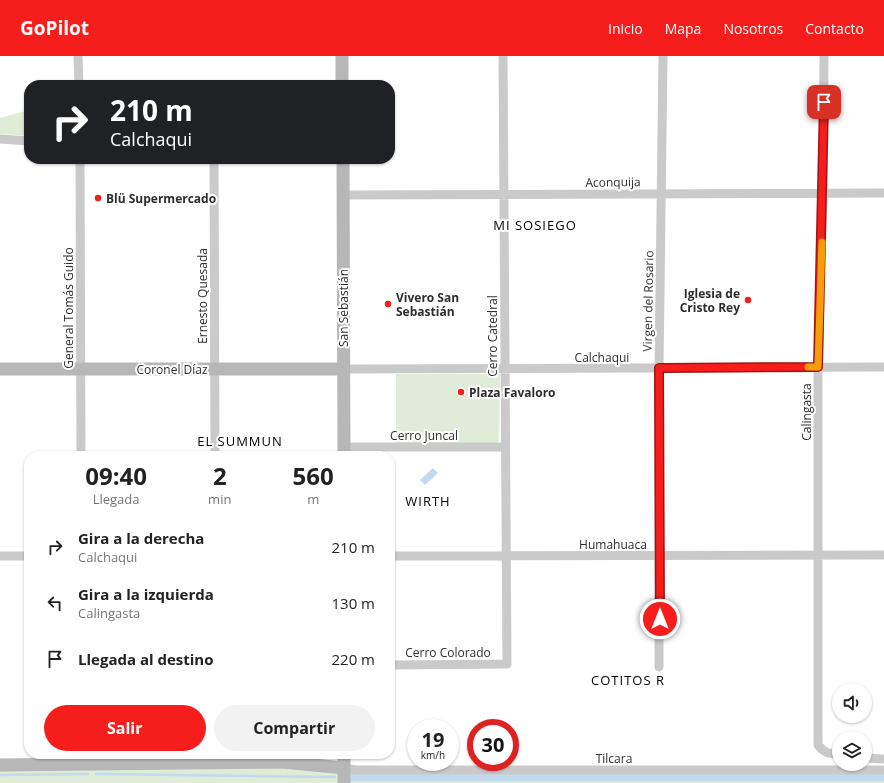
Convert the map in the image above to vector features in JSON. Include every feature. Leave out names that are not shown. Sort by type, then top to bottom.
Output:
[{"type":"street","points":[[78,56],[79,80]]},
{"type":"street","points":[[342,56],[342,80]]},
{"type":"street","name":"Cerro Catedral","points":[[503,56],[506,664]]},
{"type":"street","name":"Virgen del Rosario","points":[[660,667],[659,368],[663,56]]},
{"type":"street","name":"Calingasta","points":[[824,56],[823,193],[818,367],[820,555],[818,744],[822,750],[832,754]]},
{"type":"street","points":[[0,139],[24,141]]},
{"type":"street","name":"General Tomás Guido","points":[[80,164],[81,451]]},
{"type":"street","name":"Ernesto Quesada","points":[[214,164],[215,451]]},
{"type":"street","name":"San Sebastián","points":[[343,164],[344,451]]},
{"type":"street","name":"Aconquija","points":[[343,195],[503,196],[662,193],[884,193]]},
{"type":"street","name":"Calchaqui","points":[[343,369],[884,367]]},
{"type":"street","name":"Coronel Díaz","points":[[0,369],[343,369]]},
{"type":"street","name":"Cerro Juncal","points":[[376,451],[504,447]]},
{"type":"street","name":"Humahuaca","points":[[395,556],[884,555]]},
{"type":"street","points":[[0,556],[24,556]]},
{"type":"street","name":"Cerro Colorado","points":[[395,665],[506,664]]},
{"type":"street","points":[[872,758],[884,759]]},
{"type":"street","points":[[0,765],[85,759],[216,759],[328,765],[344,768]]},
{"type":"street","points":[[344,759],[344,783]]},
{"type":"street","name":"Tilcara","points":[[344,768],[356,770],[884,770]]},
{"type":"green space","points":[[24,111],[24,136],[0,134],[0,118]]},
{"type":"green space","name":"Plaza Favaloro","points":[[396,374],[500,374],[499,441],[497,443],[396,444]]},
{"type":"green space","points":[[0,765],[407,767],[407,771],[459,771],[459,768],[467,768],[467,771],[519,771],[519,768],[832,770],[832,771],[884,770],[884,783],[0,783]]},
{"type":"water","points":[[433,468],[438,473],[425,485],[420,480]]},
{"type":"waterway","points":[[0,775],[88,774]]},
{"type":"waterway","points":[[96,774],[335,777]]},
{"type":"waterway","points":[[349,777],[884,777]]},
{"type":"slow traffic","points":[[808,367],[818,367],[822,242]]},
{"type":"place","name":"Blü Supermercado","points":[[98,198]]},
{"type":"place","name":"Iglesia de Cristo Rey","points":[[748,300]]},
{"type":"place","name":"Vivero San Sebastián","points":[[388,304]]},
{"type":"place","name":"Plaza Favaloro","points":[[461,392]]},
{"type":"district","name":"MI SOSIEGO","points":[[535,225]]},
{"type":"district","name":"EL SUMMUN","points":[[240,441]]},
{"type":"district","name":"WIRTH","points":[[428,501]]},
{"type":"district","name":"COTITOS R","points":[[628,680]]},
{"type":"route","points":[[660,619],[659,368],[818,367],[824,102]]}]
